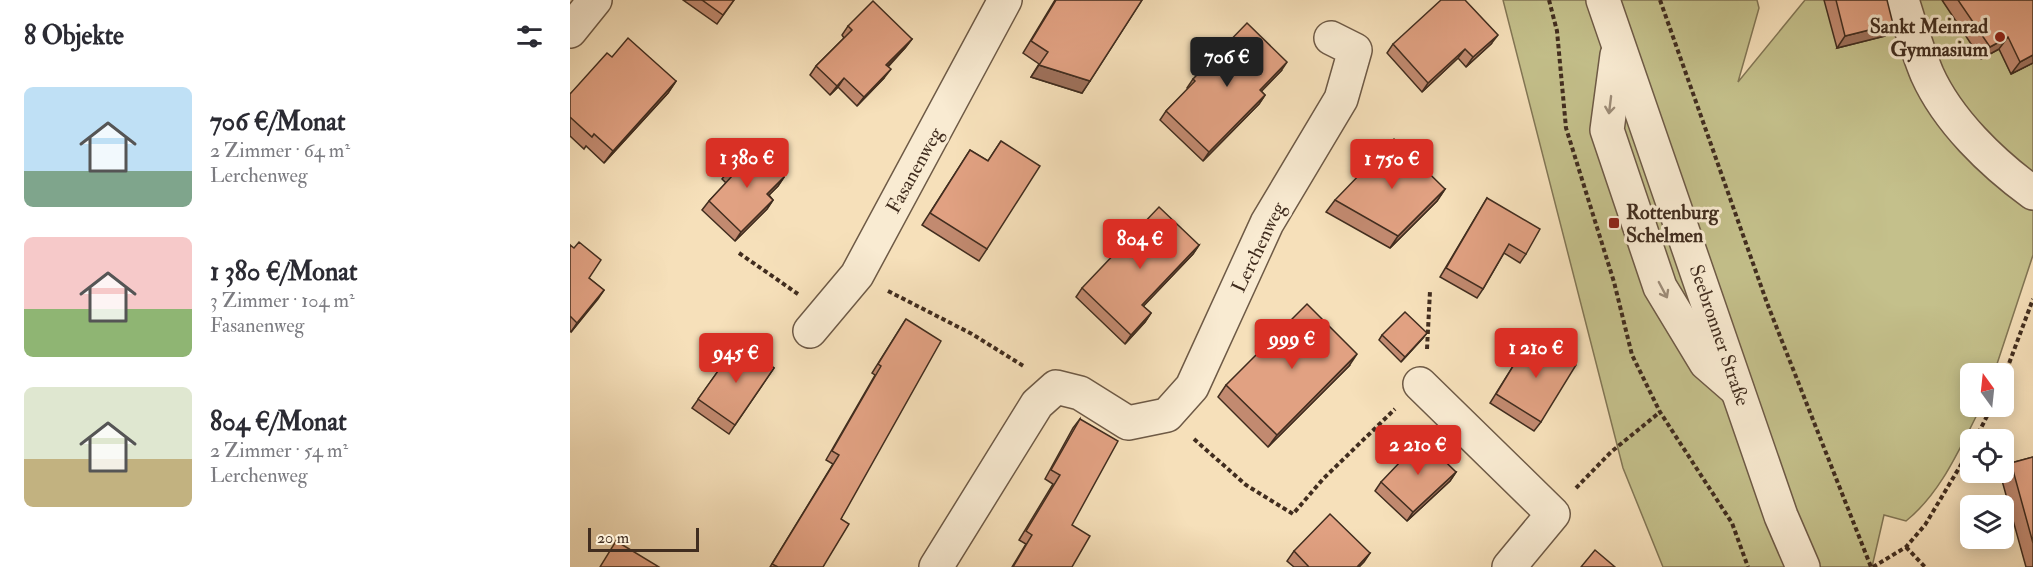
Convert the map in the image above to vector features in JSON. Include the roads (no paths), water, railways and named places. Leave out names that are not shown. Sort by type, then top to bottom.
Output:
[{"type":"street","points":[[570,31],[595,0]]},
{"type":"street","name":"Fasanenweg","points":[[818,322],[857,275],[1005,0]]},
{"type":"street","name":"Seebronner Straße","points":[[1603,0],[1741,393],[1781,516],[1803,567]]},
{"type":"street","points":[[1902,0],[1928,75],[1947,107],[2002,168],[2033,193]]},
{"type":"street","name":"Lerchenweg","points":[[936,567],[1037,404],[1056,387],[1080,393],[1128,423],[1167,415],[1192,387],[1267,223],[1341,99],[1355,50],[1331,38]]},
{"type":"street","points":[[1420,384],[1553,514],[1509,567]]},
{"type":"place","name":"Sankt Meinrad Gymnasium","points":[[2000,37]]},
{"type":"place","name":"Rottenburg Schelmen","points":[[1614,223]]}]
